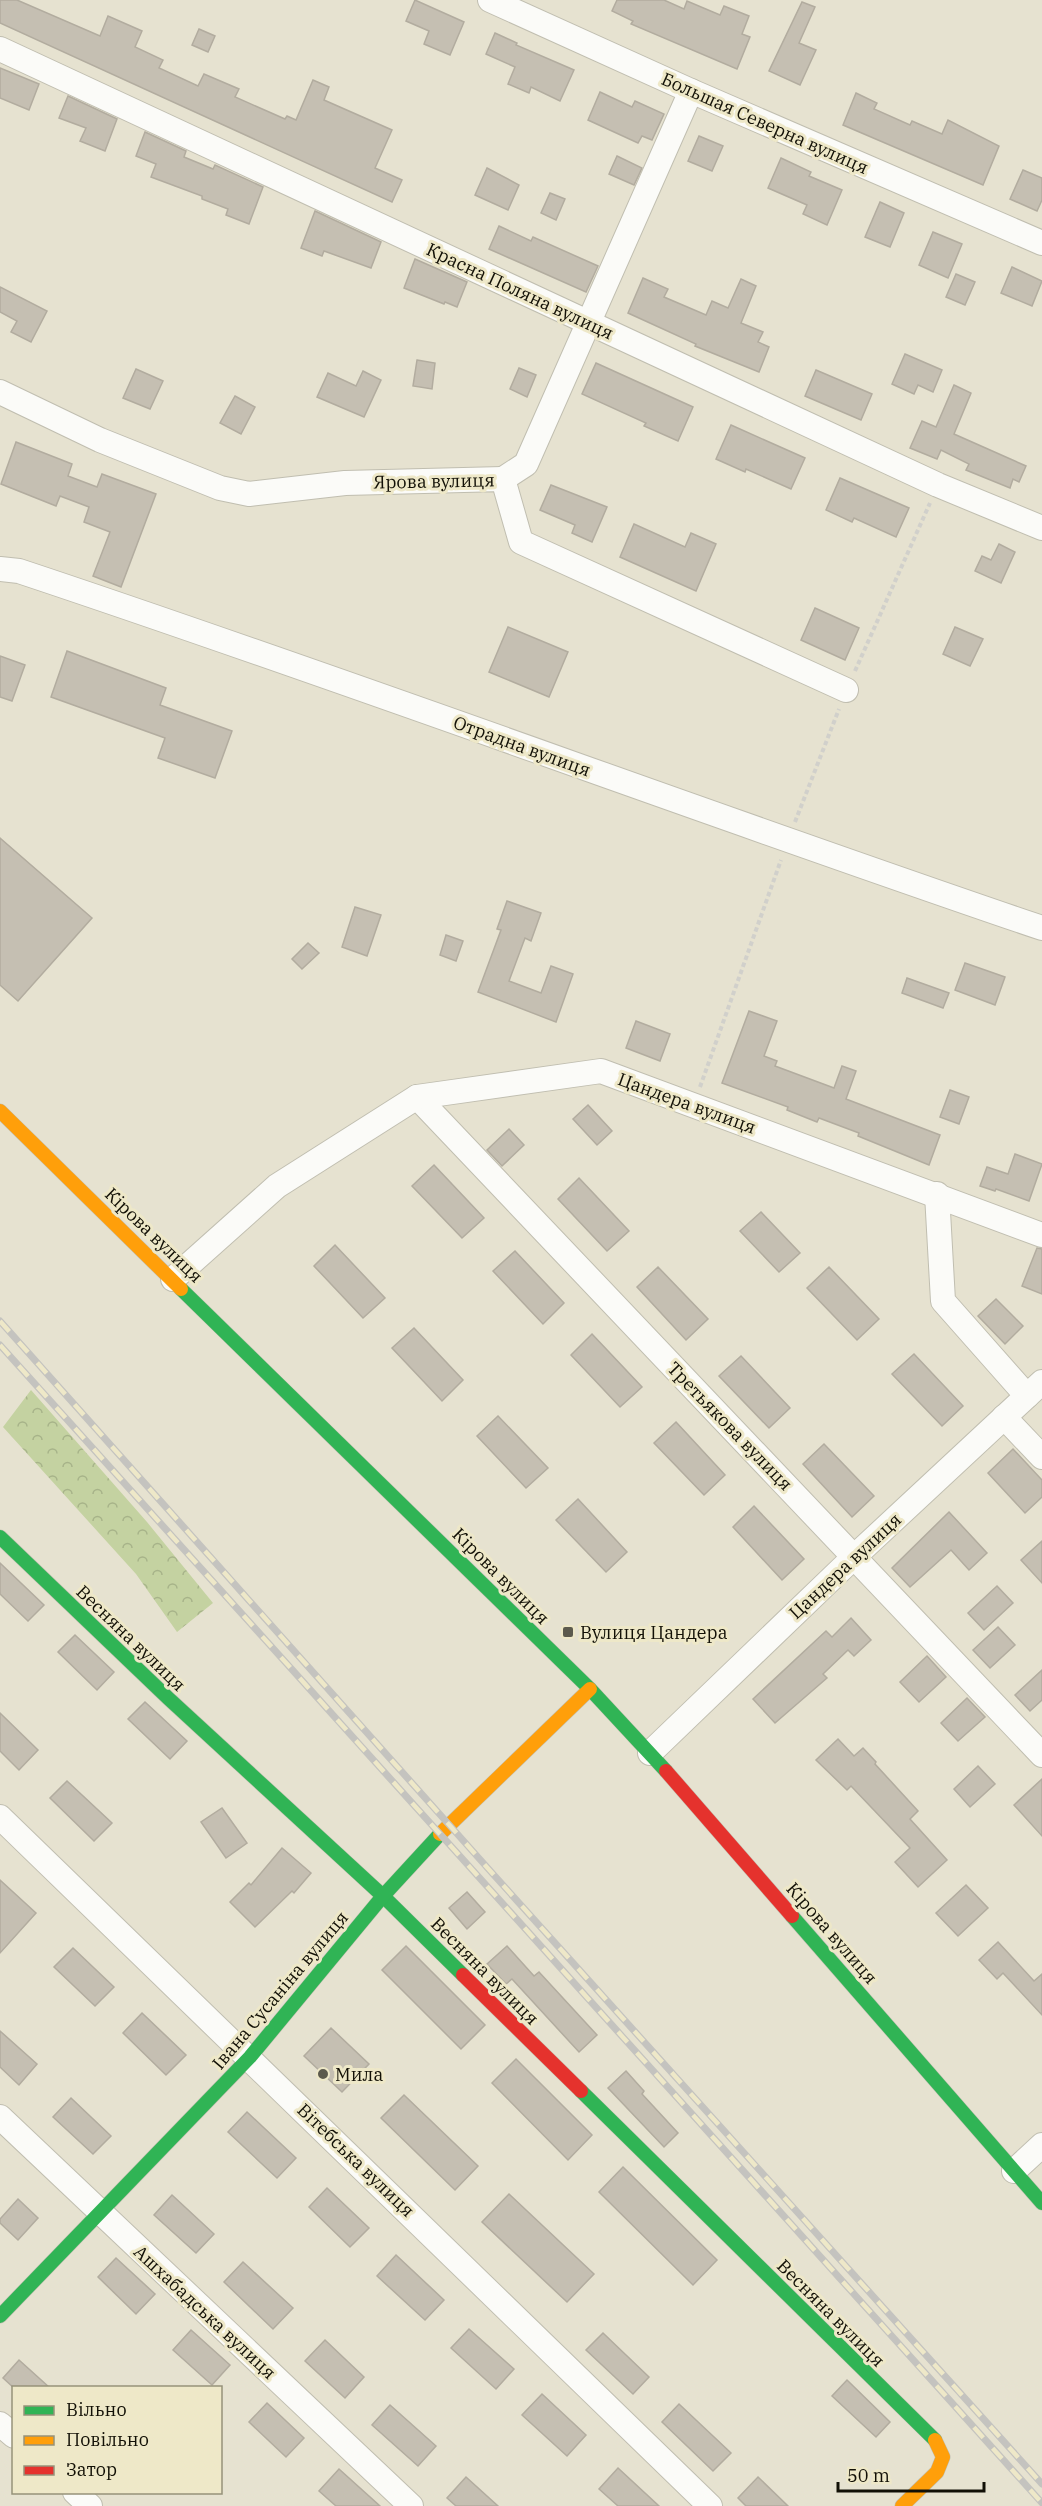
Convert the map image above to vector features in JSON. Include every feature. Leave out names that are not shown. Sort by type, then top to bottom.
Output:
[{"type":"street","name":"Большая Северна вулиця","points":[[490,0],[691,91],[1042,243]]},
{"type":"street","name":"Красна Поляна вулиця","points":[[0,49],[938,484],[1042,528]]},
{"type":"street","points":[[503,478],[526,464],[691,91]]},
{"type":"street","name":"Ярова вулиця","points":[[1,396],[100,440],[220,488],[249,494],[345,483],[503,478],[521,542],[846,690]]},
{"type":"street","name":"Отрадна вулиця","points":[[0,569],[19,571],[233,643],[787,842],[1042,928]]},
{"type":"street","name":"Цандера вулиця","points":[[417,1097],[601,1071],[937,1194],[1042,1235]]},
{"type":"street","points":[[173,1279],[277,1186],[417,1097]]},
{"type":"street","name":"Третьякова вулиця","points":[[417,1097],[1042,1755]]},
{"type":"street","name":"Кірова вулиця","points":[[0,1111],[590,1689],[650,1753],[1042,2203]]},
{"type":"street","points":[[937,1194],[943,1301],[1035,1389]]},
{"type":"street","name":"Цандера вулиця","points":[[650,1753],[855,1556],[1035,1389]]},
{"type":"street","points":[[1004,1417],[1042,1457]]},
{"type":"street","name":"Весняна вулиця","points":[[0,1537],[168,1698],[383,1896],[936,2441],[943,2457],[937,2472],[902,2506]]},
{"type":"street","name":"Івана Сусаніна вулиця","points":[[0,2316],[250,2057],[383,1896],[450,1825],[590,1689]]},
{"type":"street","name":"Вітебська вулиця","points":[[0,1817],[250,2057],[710,2506]]},
{"type":"street","name":"Ашхабадська вулиця","points":[[0,2117],[411,2506]]},
{"type":"street","points":[[1014,2171],[1042,2145]]},
{"type":"street","points":[[0,2424],[12,2434]]},
{"type":"street","points":[[76,2494],[90,2506]]},
{"type":"path","points":[[693,1105],[787,842],[846,690],[938,484]]},
{"type":"green space","points":[[31,1390],[147,1522],[213,1603],[177,1632],[136,1574],[3,1427]]},
{"type":"building","points":[[0,0],[17,0],[100,36],[108,16],[142,31],[135,47],[163,60],[159,68],[198,86],[204,74],[239,89],[235,97],[285,119],[287,116],[296,120],[313,80],[329,87],[324,100],[392,130],[375,168],[402,180],[392,202],[0,23]]},
{"type":"building","points":[[415,0],[464,22],[450,55],[424,44],[429,31],[406,21]]},
{"type":"building","points":[[617,0],[664,0],[684,9],[687,1],[720,15],[724,6],[749,16],[742,34],[750,37],[737,69],[631,24],[633,21],[612,11]]},
{"type":"building","points":[[802,2],[815,7],[799,43],[816,50],[800,85],[769,71]]},
{"type":"building","points":[[199,29],[215,36],[208,52],[192,45]]},
{"type":"building","points":[[495,33],[517,43],[516,45],[574,70],[560,101],[531,87],[529,93],[508,84],[515,67],[486,54]]},
{"type":"building","points":[[0,68],[39,84],[29,110],[0,98]]},
{"type":"building","points":[[600,92],[632,107],[635,101],[664,114],[652,140],[642,136],[638,143],[588,120]]},
{"type":"building","points":[[856,93],[877,103],[874,109],[910,125],[912,121],[942,134],[948,120],[999,146],[983,185],[843,125]]},
{"type":"building","points":[[68,96],[117,119],[105,151],[80,141],[86,128],[59,118]]},
{"type":"building","points":[[145,132],[186,151],[184,157],[213,169],[215,165],[263,187],[249,224],[226,215],[228,209],[202,199],[202,196],[151,177],[156,164],[136,156]]},
{"type":"building","points":[[699,136],[723,146],[712,171],[688,161]]},
{"type":"building","points":[[617,156],[642,168],[634,185],[609,174]]},
{"type":"building","points":[[781,158],[811,172],[809,176],[842,190],[827,225],[803,214],[807,205],[768,188]]},
{"type":"building","points":[[487,168],[519,185],[508,210],[475,195]]},
{"type":"building","points":[[1023,170],[1042,178],[1042,200],[1037,211],[1010,199]]},
{"type":"building","points":[[550,193],[565,199],[556,220],[541,213]]},
{"type":"building","points":[[880,202],[904,213],[890,247],[865,237]]},
{"type":"building","points":[[315,211],[381,242],[371,268],[324,251],[322,256],[301,248]]},
{"type":"building","points":[[499,226],[531,241],[533,237],[598,266],[586,292],[489,249]]},
{"type":"building","points":[[933,232],[962,244],[948,278],[919,265]]},
{"type":"building","points":[[415,259],[467,282],[457,307],[404,288]]},
{"type":"building","points":[[1012,267],[1042,281],[1032,306],[1001,293]]},
{"type":"building","points":[[956,274],[975,282],[965,305],[946,297]]},
{"type":"building","points":[[643,278],[668,289],[664,297],[706,315],[712,301],[728,308],[741,279],[756,286],[741,323],[763,332],[758,342],[769,347],[759,372],[695,346],[696,344],[628,313]]},
{"type":"building","points":[[0,287],[47,311],[31,342],[11,332],[17,321],[0,312]]},
{"type":"building","points":[[905,354],[942,370],[933,392],[918,385],[914,394],[892,384]]},
{"type":"building","points":[[417,360],[435,363],[432,389],[413,386]]},
{"type":"building","points":[[596,363],[693,407],[678,441],[644,426],[646,423],[582,394]]},
{"type":"building","points":[[519,368],[536,375],[527,397],[510,389]]},
{"type":"building","points":[[136,369],[163,381],[150,409],[123,398]]},
{"type":"building","points":[[816,370],[872,394],[861,420],[805,396]]},
{"type":"building","points":[[363,371],[381,380],[364,417],[317,397],[328,373],[356,386]]},
{"type":"building","points":[[954,385],[971,393],[954,434],[1026,466],[1019,482],[1013,479],[1010,488],[966,470],[969,464],[941,450],[937,459],[910,448],[922,421],[936,427]]},
{"type":"building","points":[[235,396],[255,407],[241,434],[220,423]]},
{"type":"building","points":[[731,425],[805,458],[791,489],[746,469],[745,472],[716,459]]},
{"type":"building","points":[[16,442],[72,464],[68,476],[97,487],[102,474],[156,494],[121,587],[93,576],[110,532],[84,522],[89,507],[60,496],[56,506],[1,484]]},
{"type":"building","points":[[840,478],[909,508],[896,537],[854,518],[852,522],[826,510]]},
{"type":"building","points":[[551,485],[607,507],[592,542],[572,533],[575,525],[540,510]]},
{"type":"building","points":[[634,524],[685,547],[691,533],[716,544],[696,591],[620,557]]},
{"type":"building","points":[[999,544],[1015,552],[1001,583],[975,571],[982,556],[991,560]]},
{"type":"building","points":[[815,608],[859,628],[845,660],[801,640]]},
{"type":"building","points":[[508,627],[568,652],[549,697],[489,672]]},
{"type":"building","points":[[955,627],[983,639],[970,666],[943,654]]},
{"type":"building","points":[[67,651],[166,688],[160,705],[232,731],[215,778],[158,758],[165,738],[51,697]]},
{"type":"building","points":[[0,656],[25,665],[12,701],[0,697]]},
{"type":"building","points":[[0,838],[92,918],[18,1001],[0,985]]},
{"type":"building","points":[[507,901],[541,913],[531,941],[525,938],[509,981],[541,993],[551,966],[573,974],[556,1022],[478,992],[501,930],[497,929]]},
{"type":"building","points":[[355,907],[381,915],[367,956],[342,947]]},
{"type":"building","points":[[446,935],[463,941],[456,961],[440,955]]},
{"type":"building","points":[[308,943],[319,953],[302,969],[292,959]]},
{"type":"building","points":[[965,963],[1005,977],[995,1005],[955,990]]},
{"type":"building","points":[[907,978],[949,993],[943,1008],[902,993]]},
{"type":"building","points":[[749,1011],[777,1021],[764,1056],[777,1061],[775,1066],[834,1088],[842,1066],[856,1071],[846,1099],[940,1135],[929,1165],[858,1136],[859,1133],[819,1118],[817,1122],[787,1110],[788,1107],[722,1083]]},
{"type":"building","points":[[636,1021],[670,1034],[660,1061],[626,1048]]},
{"type":"building","points":[[950,1090],[969,1097],[959,1124],[940,1117]]},
{"type":"building","points":[[588,1105],[612,1131],[597,1145],[573,1119]]},
{"type":"building","points":[[509,1129],[524,1145],[502,1166],[487,1150]]},
{"type":"building","points":[[1015,1154],[1042,1164],[1029,1201],[996,1189],[995,1191],[980,1186],[987,1167],[1008,1174]]},
{"type":"building","points":[[434,1165],[484,1218],[462,1238],[412,1186]]},
{"type":"building","points":[[579,1178],[629,1231],[607,1251],[558,1199]]},
{"type":"building","points":[[761,1212],[800,1253],[779,1272],[740,1231]]},
{"type":"building","points":[[335,1245],[385,1298],[363,1318],[314,1266]]},
{"type":"building","points":[[1037,1248],[1042,1249],[1042,1294],[1022,1286]]},
{"type":"building","points":[[515,1251],[564,1303],[543,1324],[493,1271]]},
{"type":"building","points":[[658,1267],[708,1319],[686,1340],[637,1287]]},
{"type":"building","points":[[829,1267],[879,1319],[857,1340],[807,1288]]},
{"type":"building","points":[[996,1299],[1023,1326],[1005,1344],[978,1316]]},
{"type":"building","points":[[414,1328],[463,1380],[442,1401],[392,1348]]},
{"type":"building","points":[[592,1334],[642,1387],[620,1407],[571,1355]]},
{"type":"building","points":[[914,1354],[963,1406],[942,1426],[892,1374]]},
{"type":"building","points":[[741,1356],[790,1408],[769,1428],[719,1376]]},
{"type":"building","points":[[498,1416],[548,1468],[526,1488],[477,1436]]},
{"type":"building","points":[[676,1422],[725,1475],[704,1495],[654,1443]]},
{"type":"building","points":[[824,1444],[874,1496],[852,1517],[803,1464]]},
{"type":"building","points":[[1013,1449],[1042,1480],[1042,1497],[1025,1513],[988,1473]]},
{"type":"building","points":[[578,1499],[627,1552],[606,1572],[556,1520]]},
{"type":"building","points":[[754,1506],[804,1559],[782,1580],[733,1527]]},
{"type":"building","points":[[949,1512],[987,1553],[969,1570],[951,1550],[910,1587],[892,1568]]},
{"type":"building","points":[[1042,1541],[1042,1583],[1021,1560]]},
{"type":"building","points":[[0,1563],[44,1605],[28,1621],[0,1594]]},
{"type":"building","points":[[997,1586],[1013,1603],[984,1630],[968,1613]]},
{"type":"building","points":[[851,1618],[871,1640],[854,1656],[848,1650],[823,1674],[827,1678],[775,1723],[753,1699],[826,1631],[832,1637]]},
{"type":"building","points":[[998,1627],[1015,1645],[990,1668],[973,1650]]},
{"type":"building","points":[[75,1635],[114,1672],[97,1690],[58,1652]]},
{"type":"building","points":[[927,1656],[946,1677],[919,1702],[900,1682]]},
{"type":"building","points":[[1042,1670],[1042,1700],[1030,1711],[1015,1695]]},
{"type":"building","points":[[967,1698],[985,1717],[958,1741],[941,1723]]},
{"type":"building","points":[[145,1702],[187,1741],[170,1759],[128,1719]]},
{"type":"building","points":[[0,1713],[38,1750],[19,1770],[0,1751]]},
{"type":"building","points":[[838,1739],[854,1756],[863,1748],[876,1762],[875,1764],[918,1811],[910,1819],[947,1860],[918,1887],[895,1862],[910,1848],[851,1786],[847,1790],[816,1760]]},
{"type":"building","points":[[978,1766],[995,1784],[970,1807],[954,1789]]},
{"type":"building","points":[[1042,1779],[1042,1836],[1014,1805]]},
{"type":"building","points":[[67,1781],[112,1823],[94,1841],[50,1798]]},
{"type":"building","points":[[222,1808],[247,1843],[226,1858],[201,1822]]},
{"type":"building","points":[[282,1848],[311,1873],[294,1893],[292,1891],[255,1927],[230,1902],[249,1883],[251,1885]]},
{"type":"building","points":[[0,1880],[36,1913],[0,1953]]},
{"type":"building","points":[[966,1885],[988,1908],[958,1936],[936,1913]]},
{"type":"building","points":[[467,1892],[485,1912],[467,1929],[449,1908]]},
{"type":"building","points":[[998,1942],[1034,1981],[1042,1974],[1042,2015],[1003,1973],[997,1979],[979,1960]]},
{"type":"building","points":[[406,1946],[485,2025],[461,2049],[382,1970]]},
{"type":"building","points":[[507,1946],[534,1976],[539,1972],[597,2035],[579,2052],[512,1979],[506,1984],[487,1964]]},
{"type":"building","points":[[73,1948],[114,1987],[95,2006],[54,1967]]},
{"type":"building","points":[[142,2013],[186,2055],[166,2075],[123,2033]]},
{"type":"building","points":[[331,2028],[369,2064],[342,2092],[304,2056]]},
{"type":"building","points":[[0,2031],[37,2064],[19,2085],[0,2067]]},
{"type":"building","points":[[516,2059],[592,2135],[568,2160],[492,2083]]},
{"type":"building","points":[[626,2071],[644,2091],[642,2094],[678,2133],[664,2147],[608,2088]]},
{"type":"building","points":[[404,2095],[478,2166],[455,2190],[381,2118]]},
{"type":"building","points":[[71,2098],[111,2136],[93,2154],[53,2117]]},
{"type":"building","points":[[247,2112],[296,2158],[277,2178],[228,2132]]},
{"type":"building","points":[[623,2167],[717,2260],[693,2285],[599,2192]]},
{"type":"building","points":[[327,2188],[369,2228],[350,2247],[309,2207]]},
{"type":"building","points":[[509,2194],[594,2274],[567,2302],[482,2222]]},
{"type":"building","points":[[172,2195],[214,2234],[196,2253],[154,2215]]},
{"type":"building","points":[[18,2199],[38,2218],[18,2240],[0,2223],[0,2219]]},
{"type":"building","points":[[396,2255],[444,2300],[425,2320],[377,2276]]},
{"type":"building","points":[[116,2258],[155,2294],[136,2314],[98,2277]]},
{"type":"building","points":[[243,2262],[293,2308],[273,2329],[224,2282]]},
{"type":"building","points":[[469,2329],[514,2369],[496,2389],[451,2348]]},
{"type":"building","points":[[191,2330],[230,2365],[212,2385],[173,2350]]},
{"type":"building","points":[[603,2333],[649,2377],[633,2394],[586,2350]]},
{"type":"building","points":[[325,2340],[364,2377],[345,2398],[305,2361]]},
{"type":"building","points":[[19,2360],[48,2386],[12,2386],[3,2378]]},
{"type":"building","points":[[847,2380],[890,2422],[876,2437],[832,2396]]},
{"type":"building","points":[[542,2394],[586,2435],[567,2456],[522,2415]]},
{"type":"building","points":[[267,2403],[304,2438],[286,2457],[249,2422]]},
{"type":"building","points":[[679,2404],[731,2453],[713,2471],[662,2422]]},
{"type":"building","points":[[390,2405],[436,2446],[418,2466],[372,2425]]},
{"type":"building","points":[[618,2468],[659,2506],[618,2506],[599,2489]]},
{"type":"building","points":[[339,2469],[380,2506],[336,2506],[319,2491]]},
{"type":"building","points":[[466,2477],[498,2506],[456,2506],[447,2498]]},
{"type":"building","points":[[758,2477],[788,2506],[746,2506],[738,2498]]},
{"type":"railway","points":[[0,1321],[493,1874],[1042,2484]]},
{"type":"railway","points":[[0,1345],[1042,2503]]},
{"type":"traffic: fast","points":[[181,1289],[590,1689],[666,1771]]},
{"type":"traffic: fast","points":[[0,1537],[168,1698],[383,1896],[463,1975]]},
{"type":"traffic: fast","points":[[0,2316],[250,2057],[383,1896],[440,1834]]},
{"type":"traffic: fast","points":[[792,1916],[1042,2203]]},
{"type":"traffic: fast","points":[[581,2091],[935,2440]]},
{"type":"traffic: slow","points":[[0,1111],[181,1289]]},
{"type":"traffic: slow","points":[[440,1834],[590,1689]]},
{"type":"traffic: slow","points":[[902,2506],[937,2472],[943,2457],[935,2440]]},
{"type":"traffic: jam","points":[[666,1771],[792,1916]]},
{"type":"traffic: jam","points":[[463,1975],[581,2091]]},
{"type":"place","name":"Вулиця Цандера","points":[[568,1632]]},
{"type":"place","name":"Мила","points":[[323,2074]]}]
